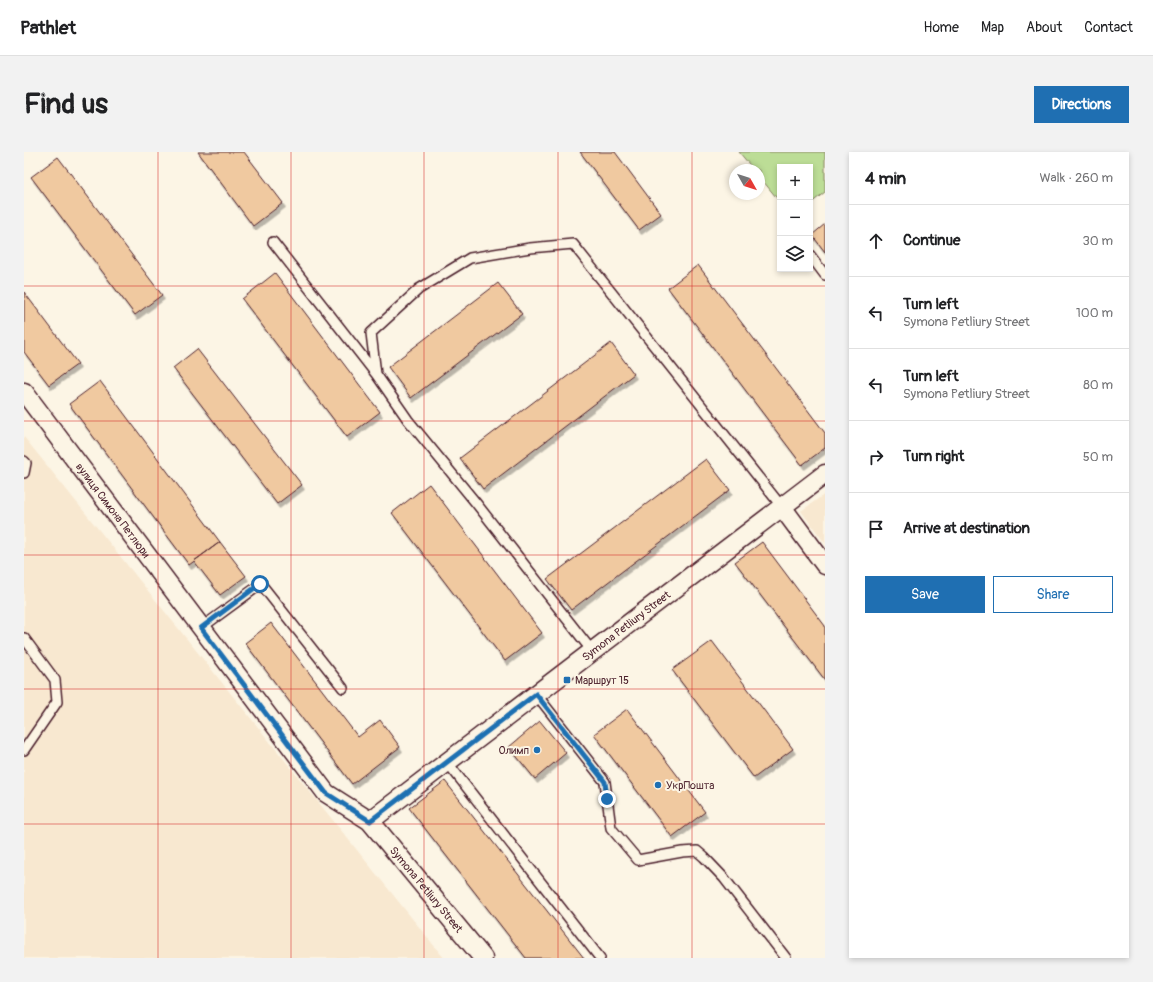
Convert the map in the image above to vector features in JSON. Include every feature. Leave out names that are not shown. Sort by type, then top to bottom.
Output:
[{"type":"street","name":"вулиця Симона Петлюри","points":[[24,392],[201,628]]},
{"type":"street","name":"Symona Petliury Street","points":[[370,821],[825,474]]},
{"type":"street","points":[[782,506],[825,565]]},
{"type":"street","name":"Symona Petliury Street","points":[[201,628],[326,793],[370,821],[483,958]]},
{"type":"lane","points":[[273,242],[376,374],[408,420],[476,503],[592,651]]},
{"type":"lane","points":[[376,374],[371,333],[419,289],[470,258],[530,248],[573,244],[782,506]]},
{"type":"lane","points":[[813,259],[825,275]]},
{"type":"lane","points":[[24,461],[26,463],[24,473]]},
{"type":"lane","points":[[201,628],[260,584],[343,688]]},
{"type":"lane","points":[[24,638],[54,680],[57,702],[24,750]]},
{"type":"lane","points":[[536,694],[605,782],[611,828],[638,860],[682,852],[697,852],[704,857],[724,878],[786,958]]},
{"type":"lane","points":[[447,762],[600,958]]},
{"type":"shaded area","points":[[24,437],[444,958],[24,958]]},
{"type":"shaded area","points":[[825,494],[825,543],[801,511]]},
{"type":"green space","points":[[739,152],[825,152],[825,192],[813,202],[813,164],[777,164],[777,198],[765,183],[765,164],[749,164]]},
{"type":"building","points":[[198,152],[244,152],[283,203],[253,226]]},
{"type":"building","points":[[580,152],[615,152],[661,214],[639,230]]},
{"type":"building","points":[[58,157],[162,295],[135,315],[31,177]]},
{"type":"building","points":[[825,224],[825,252],[813,236],[813,234]]},
{"type":"building","points":[[698,265],[825,433],[825,448],[802,465],[668,288]]},
{"type":"building","points":[[275,273],[380,412],[347,437],[242,299]]},
{"type":"building","points":[[498,283],[522,314],[411,398],[388,367]]},
{"type":"building","points":[[24,292],[78,364],[49,385],[24,352]]},
{"type":"building","points":[[611,343],[634,374],[483,489],[460,458]]},
{"type":"building","points":[[197,349],[302,485],[277,504],[173,368]]},
{"type":"building","points":[[100,381],[220,542],[189,565],[69,404]]},
{"type":"building","points":[[706,459],[730,490],[571,610],[547,579]]},
{"type":"building","points":[[429,484],[542,633],[505,661],[392,513]]},
{"type":"building","points":[[220,542],[246,576],[220,595],[194,561]]},
{"type":"building","points":[[762,542],[825,626],[825,680],[735,562]]},
{"type":"building","points":[[271,623],[358,737],[380,720],[400,747],[352,784],[245,643]]},
{"type":"building","points":[[712,641],[793,749],[754,778],[672,670]]},
{"type":"building","points":[[627,709],[705,812],[672,837],[594,734]]},
{"type":"building","name":"Олимп","points":[[540,721],[566,753],[535,779],[509,747]]},
{"type":"building","points":[[445,781],[584,958],[526,958],[409,808]]},
{"type":"place","name":"Маршрут 15","points":[[567,680]]},
{"type":"place","name":"Олимп","points":[[537,750]]},
{"type":"place","name":"УкрПошта","points":[[658,785]]},
{"type":"route","points":[[260,584],[201,628],[326,793],[370,821],[536,694],[605,782],[607,799]]}]
